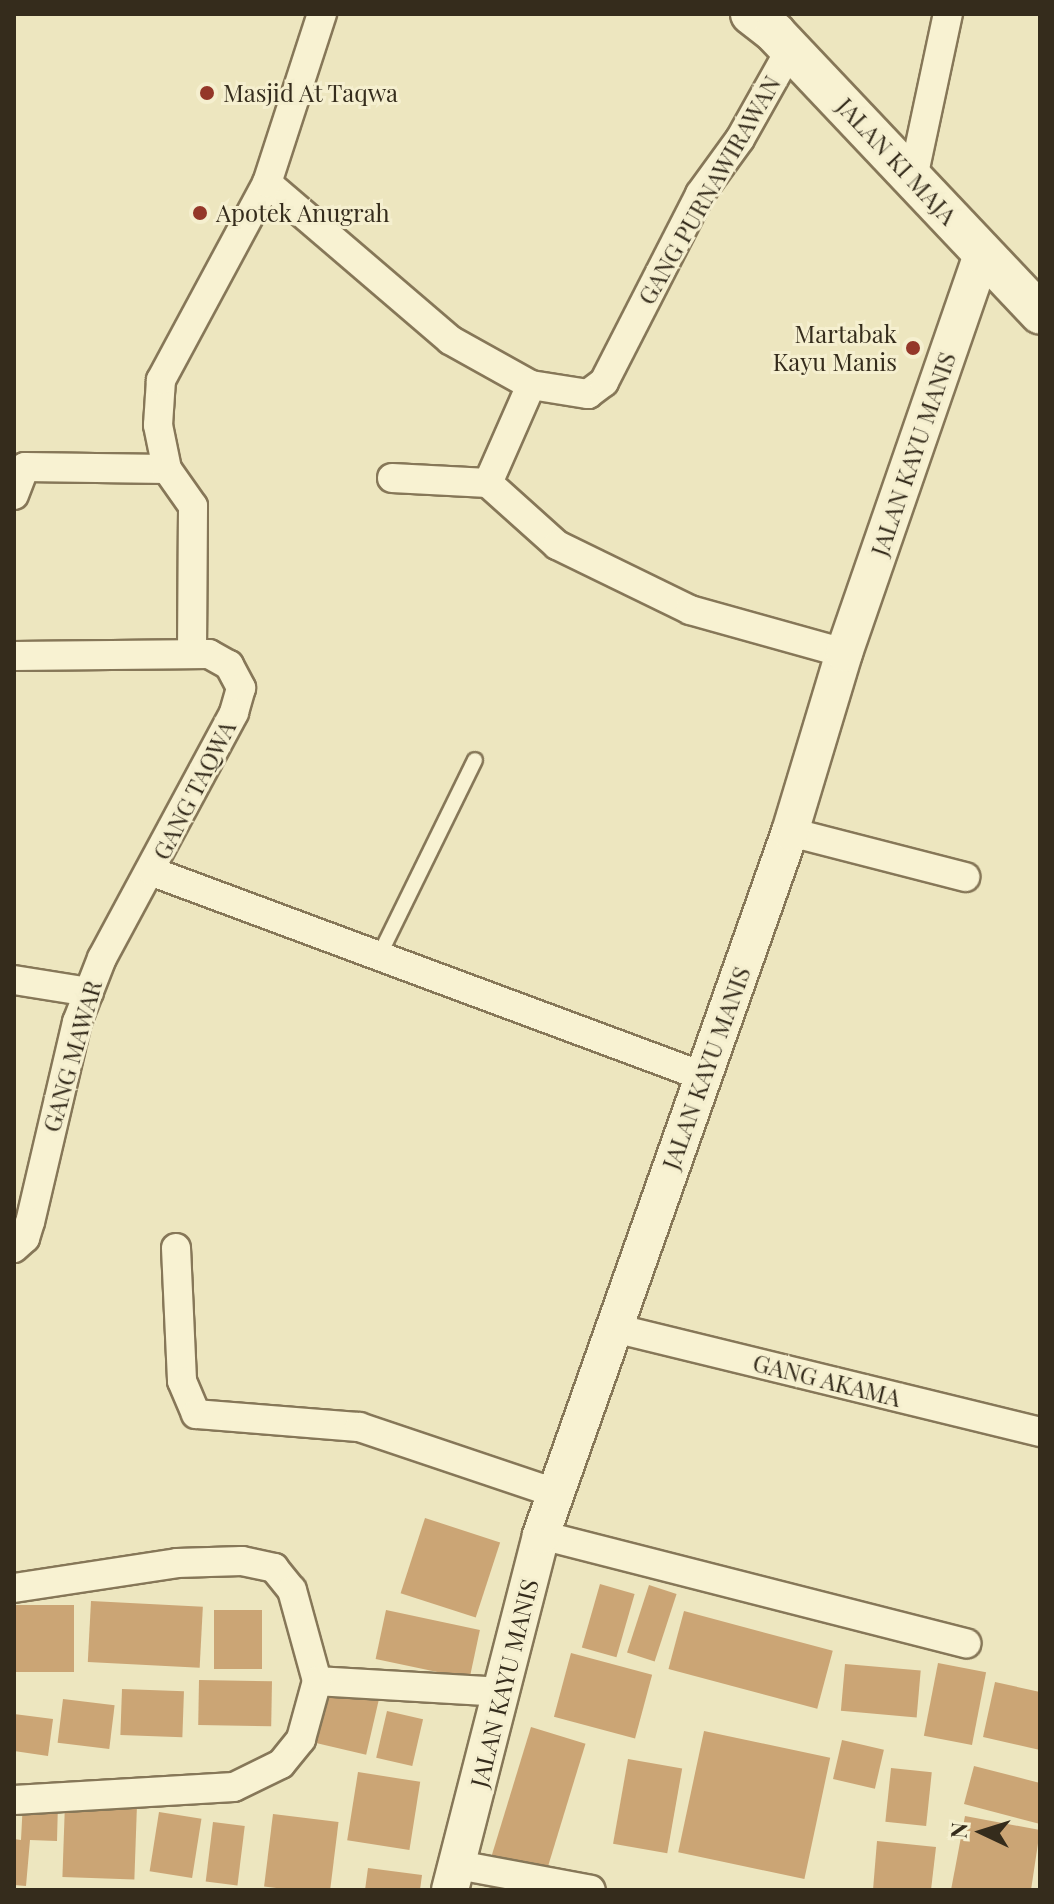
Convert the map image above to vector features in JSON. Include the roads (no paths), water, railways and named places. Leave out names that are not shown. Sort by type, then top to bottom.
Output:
[{"type":"main road","name":"JALAN KI MAJA","points":[[773,27],[983,252],[1038,300]]},
{"type":"street","points":[[14,656],[192,652],[193,506],[167,469],[158,425],[161,380],[267,183],[322,14]]},
{"type":"street","points":[[913,178],[948,14]]},
{"type":"street","name":"GANG PURNAWIRAWAN","points":[[531,385],[588,394],[604,382],[700,194],[740,139],[773,27]]},
{"type":"street","points":[[267,183],[425,321],[531,385],[488,483]]},
{"type":"street","name":"JALAN KAYU MANIS","points":[[454,1878],[541,1535],[790,832],[844,653],[983,252]]},
{"type":"street","points":[[14,495],[25,467],[167,469]]},
{"type":"street","points":[[392,478],[488,483],[557,545],[690,610],[844,653]]},
{"type":"street","name":"GANG TAQWA","points":[[153,872],[177,815],[234,713],[241,688],[229,665],[192,652]]},
{"type":"street","points":[[790,832],[965,877]]},
{"type":"street","points":[[153,872],[702,1076]]},
{"type":"street","name":"GANG MAWAR","points":[[14,1248],[25,1238],[30,1222],[89,992],[102,958],[153,872]]},
{"type":"street","points":[[14,980],[89,992]]},
{"type":"street","points":[[176,1248],[182,1381],[196,1414],[359,1427],[555,1493]]},
{"type":"street","name":"GANG AKAMA","points":[[614,1328],[1040,1432]]},
{"type":"street","points":[[541,1535],[966,1643]]},
{"type":"street","points":[[14,1588],[177,1563],[242,1561],[274,1568],[292,1590],[317,1681],[301,1739],[281,1764],[234,1787],[14,1800]]},
{"type":"street","points":[[317,1681],[502,1692]]},
{"type":"street","points":[[454,1878],[591,1890]]},
{"type":"lane","points":[[379,956],[475,760]]},
{"type":"place","name":"Masjid At Taqwa","points":[[207,93]]},
{"type":"place","name":"Apotek Anugrah","points":[[200,213]]},
{"type":"place","name":"Martabak Kayu Manis","points":[[913,348]]}]
